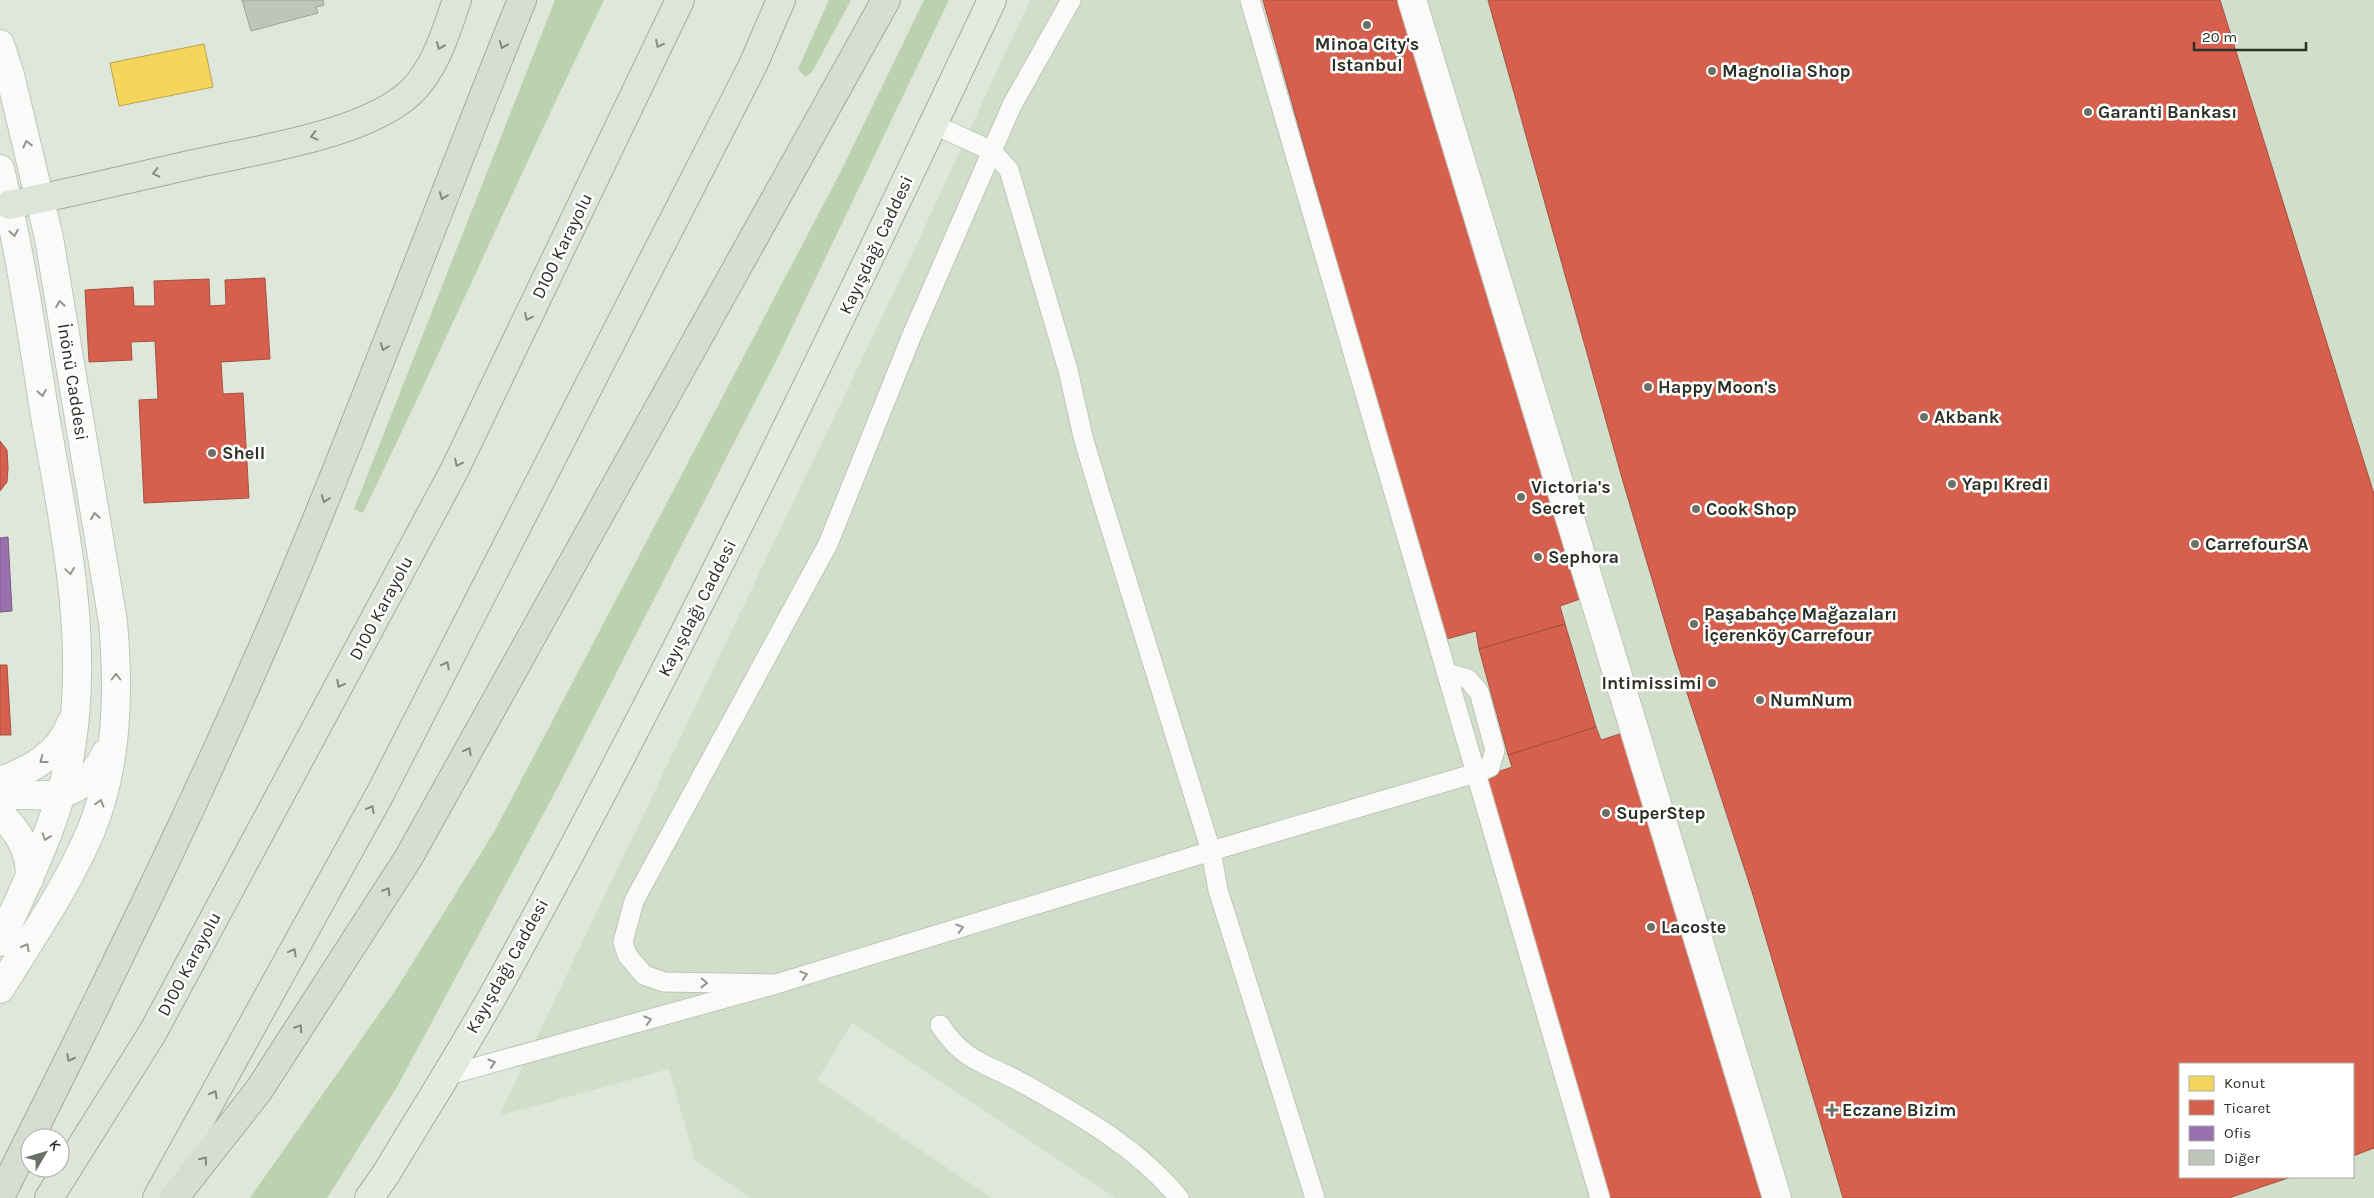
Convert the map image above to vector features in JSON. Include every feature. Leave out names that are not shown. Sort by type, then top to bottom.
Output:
[{"type":"highway","points":[[9,205],[292,142],[371,118],[405,97],[422,78],[442,42],[458,0]]},
{"type":"highway","points":[[0,1197],[92,1015],[254,668],[317,520],[522,0]]},
{"type":"highway","name":"D100 Karayolu","points":[[49,1198],[153,1032],[454,471],[680,0]]},
{"type":"highway","points":[[157,1198],[380,794],[752,65],[780,0]]},
{"type":"highway","points":[[752,65],[793,0]]},
{"type":"highway","points":[[174,1198],[259,1090],[409,857],[886,0]]},
{"type":"main road","name":"Kayışdağı Caddesi","points":[[369,1198],[386,1174],[504,976],[691,619],[819,365],[992,0]]},
{"type":"main road","points":[[1412,0],[1777,1198]]},
{"type":"main road","name":"İnönü Caddesi","points":[[0,44],[41,199],[112,622],[116,665],[114,725]]},
{"type":"main road","name":"İnönü Caddesi","points":[[0,169],[9,205],[54,466],[73,599],[76,634],[76,704],[70,754],[44,842],[29,880],[0,942]]},
{"type":"main road","points":[[0,782],[31,769],[52,752],[67,733],[76,704]]},
{"type":"main road","points":[[0,795],[60,793],[76,790],[91,777],[107,750],[114,725]]},
{"type":"main road","points":[[0,989],[66,879],[86,841],[103,792],[114,725]]},
{"type":"main road","points":[[0,814],[15,830],[23,845],[30,865],[29,880]]},
{"type":"lane","points":[[776,984],[664,982],[644,975],[627,956],[623,942],[634,902],[828,544],[912,335],[1012,105],[1071,0]]},
{"type":"lane","points":[[1250,0],[1600,1198]]},
{"type":"lane","points":[[933,124],[992,151],[1009,170],[1068,370],[1083,437],[1211,851],[1218,890],[1315,1198]]},
{"type":"lane","points":[[444,1076],[776,984],[1211,851],[1476,774],[1490,767],[1495,750],[1478,692],[1468,679],[1447,673]]},
{"type":"lane","points":[[940,1025],[966,1056],[1025,1084],[1128,1147],[1157,1172],[1180,1198]]},
{"type":"shaded area","points":[[1030,0],[2374,0],[2374,1198],[1116,1198],[852,1023],[817,1080],[992,1198],[750,1198],[695,1160],[669,1069],[499,1116],[908,263]]},
{"type":"green space","points":[[555,0],[604,0],[363,513],[354,509]]},
{"type":"green space","points":[[829,0],[851,0],[812,72],[805,77],[798,69]]},
{"type":"green space","points":[[924,0],[949,0],[778,357],[559,785],[397,1087],[327,1198],[250,1198],[395,991],[494,832],[841,171]]},
{"type":"building: Konut","points":[[204,44],[213,87],[119,106],[110,63]]},
{"type":"building: Ticaret","points":[[1263,0],[1397,0],[1586,597],[1560,606],[1565,624],[1479,649],[1476,631],[1443,640]]},
{"type":"building: Ticaret","points":[[1488,0],[2220,0],[2374,494],[2374,1148],[2354,1156],[2354,1063],[2179,1063],[2179,1178],[2288,1178],[2229,1198],[1843,1198],[1753,895],[1674,653],[1624,485]]},
{"type":"building: Ticaret","points":[[265,278],[270,359],[221,362],[223,394],[243,393],[249,498],[144,503],[139,400],[158,399],[155,341],[131,342],[132,360],[89,362],[85,290],[133,287],[134,306],[155,306],[154,281],[209,279],[210,306],[226,305],[225,280]]},
{"type":"building: Ticaret","points":[[0,441],[7,450],[8,468],[7,482],[0,491]]},
{"type":"building: Ticaret","points":[[1565,624],[1596,727],[1508,755],[1479,649]]},
{"type":"building: Ticaret","points":[[0,665],[7,665],[11,735],[0,735]]},
{"type":"building: Ticaret","points":[[1596,727],[1601,740],[1629,731],[1768,1198],[1609,1198],[1483,777],[1512,767],[1508,755]]},
{"type":"building: Ofis","points":[[8,537],[12,611],[0,612],[0,538]]},
{"type":"building: Diğer","points":[[242,0],[323,0],[324,5],[316,7],[318,13],[251,31]]},
{"type":"place","name":"Minoa City's Istanbul","points":[[1367,25]]},
{"type":"place","name":"Magnolia Shop","points":[[1712,71]]},
{"type":"place","name":"Garanti Bankası","points":[[2088,112]]},
{"type":"place","name":"Happy Moon's","points":[[1648,387]]},
{"type":"place","name":"Akbank","points":[[1924,417]]},
{"type":"place","name":"Shell","points":[[212,453]]},
{"type":"place","name":"Yapı Kredi","points":[[1952,484]]},
{"type":"place","name":"Victoria's Secret","points":[[1521,497]]},
{"type":"place","name":"Cook Shop","points":[[1696,509]]},
{"type":"place","name":"CarrefourSA","points":[[2195,544]]},
{"type":"place","name":"Sephora","points":[[1538,557]]},
{"type":"place","name":"Paşabahçe Mağazaları İçerenköy Carrefour","points":[[1694,624]]},
{"type":"place","name":"Intimissimi","points":[[1712,683]]},
{"type":"place","name":"NumNum","points":[[1760,700]]},
{"type":"place","name":"SuperStep","points":[[1606,813]]},
{"type":"place","name":"Lacoste","points":[[1651,927]]},
{"type":"place","name":"Eczane Bizim","points":[[1832,1110]]}]
